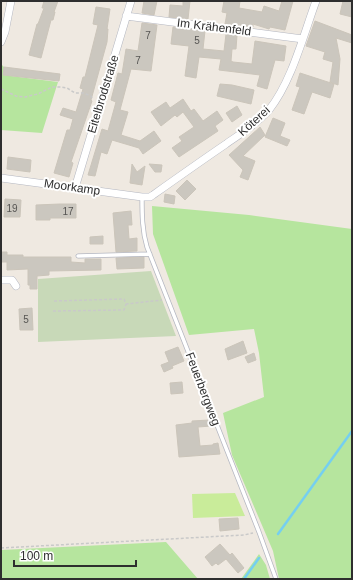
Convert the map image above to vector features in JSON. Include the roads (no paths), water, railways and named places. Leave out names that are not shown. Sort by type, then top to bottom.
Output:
[{"type":"street","points":[[1,42],[5,32],[11,1]]},
{"type":"street","name":"Eitelbrodstraße","points":[[75,188],[131,1]]},
{"type":"street","name":"Köterei","points":[[142,197],[150,197],[259,120],[276,100],[291,70],[316,1]]},
{"type":"street","name":"Im Krähenfeld","points":[[126,16],[303,39]]},
{"type":"street","name":"Moorkamp","points":[[1,178],[142,197]]},
{"type":"street","points":[[1,280],[12,280],[16,286]]},
{"type":"lane","name":"Feuerbergweg","points":[[142,197],[142,229],[150,254],[276,579]]},
{"type":"lane","points":[[78,256],[150,254]]},
{"type":"waterway","points":[[278,534],[352,431]]},
{"type":"waterway","points":[[244,579],[259,558]]}]
